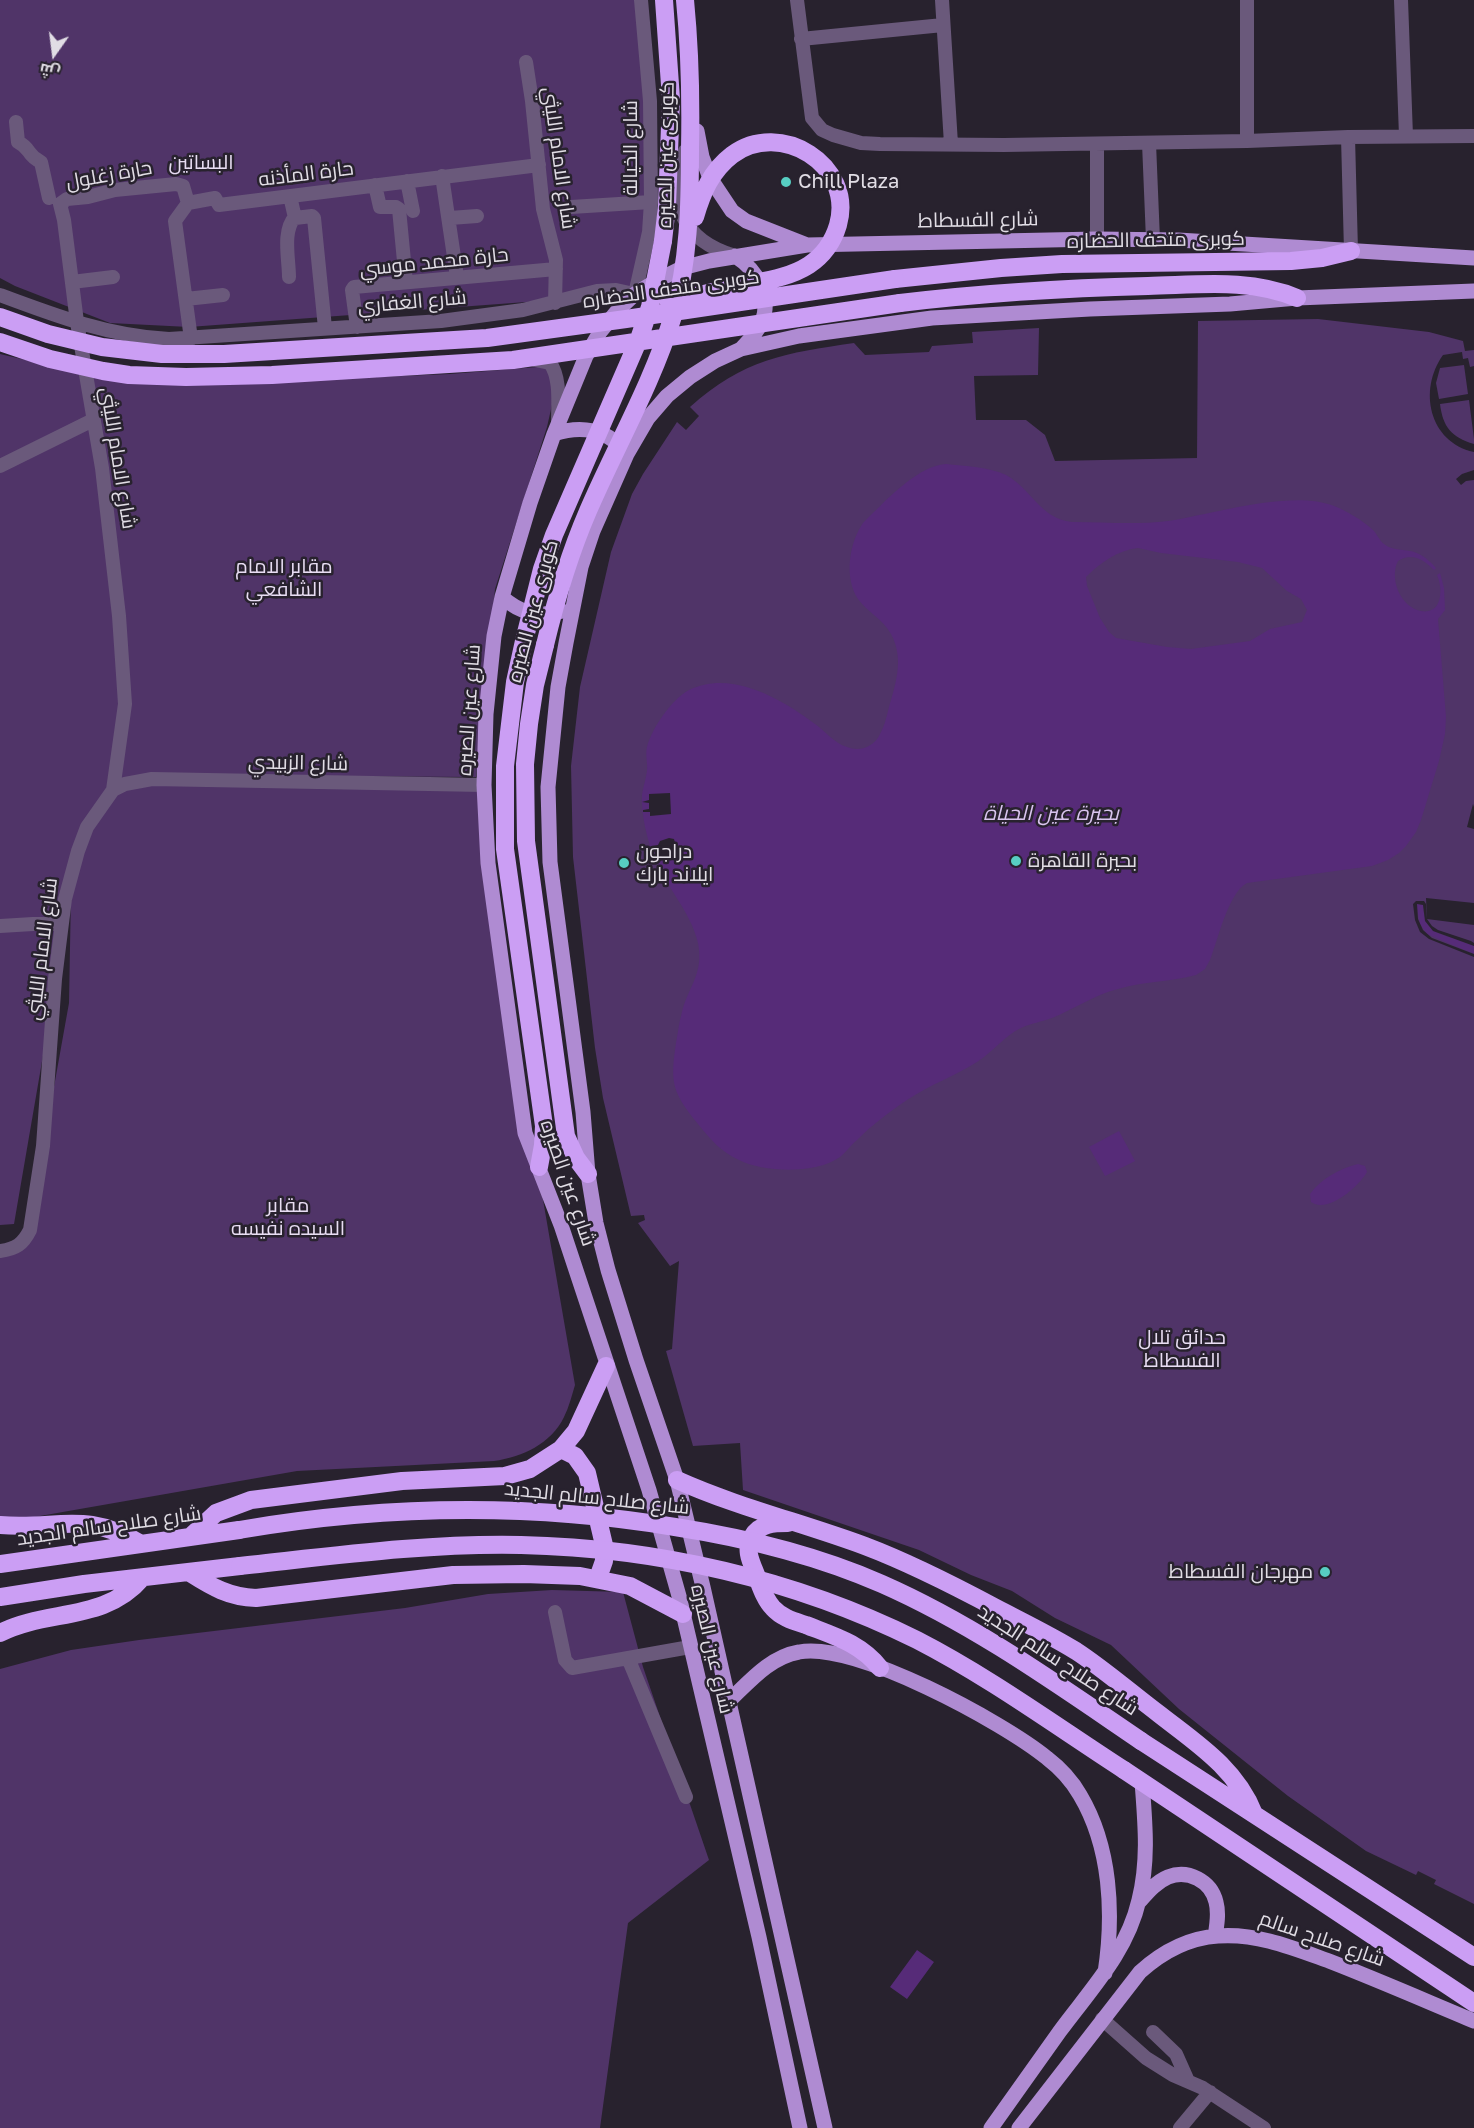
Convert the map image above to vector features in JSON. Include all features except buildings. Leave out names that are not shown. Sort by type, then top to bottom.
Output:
[{"type":"highway","name":"كوبرى عين الصيره","points":[[539,1167],[544,1126],[505,849],[503,802],[508,726],[524,641],[542,569],[554,535],[627,369],[650,307],[663,241],[669,170],[671,99],[664,0]]},
{"type":"highway","name":"كوبرى عين الصيره","points":[[588,1174],[576,1158],[566,1136],[531,880],[526,841],[525,800],[529,724],[535,685],[563,574],[588,510],[650,378],[676,303],[687,247],[692,101],[685,0]]},
{"type":"highway","points":[[626,320],[646,309],[780,278],[808,266],[829,246],[835,233],[840,207],[834,181],[818,159],[795,146],[768,142],[743,148],[722,164],[706,186],[687,247]]},
{"type":"highway","name":"كوبرى متحف الحضاره","points":[[0,317],[48,334],[102,347],[133,352],[192,355],[441,342],[528,333],[895,279],[989,269],[1062,264],[1291,261],[1322,258],[1351,251]]},
{"type":"highway","points":[[0,342],[76,365],[129,375],[176,377],[272,375],[513,360],[900,303],[1019,291],[1221,284],[1269,288],[1298,298]]},
{"type":"highway","points":[[190,1537],[216,1514],[232,1505],[251,1500],[402,1481],[506,1476],[530,1469],[561,1449],[576,1431],[606,1366]]},
{"type":"highway","points":[[561,1449],[575,1456],[587,1473],[604,1545],[604,1561],[598,1578]]},
{"type":"highway","points":[[677,1480],[708,1493],[863,1545],[922,1570],[1076,1652],[1226,1767],[1243,1789],[1254,1814],[1474,1957]]},
{"type":"highway","name":"شارع صلاح سالم الجديد","points":[[0,1564],[314,1518],[380,1512],[503,1510],[579,1514],[654,1523],[767,1545],[844,1569],[918,1601],[1021,1660],[1254,1814]]},
{"type":"highway","points":[[796,1522],[766,1525],[756,1532],[749,1544],[749,1559],[768,1602],[785,1617],[858,1646],[880,1668]]},
{"type":"highway","points":[[0,1525],[85,1523],[108,1528],[141,1544]]},
{"type":"highway","name":"شارع صلاح سالم","points":[[190,1572],[391,1550],[520,1545],[563,1546],[647,1556],[731,1572],[779,1585],[826,1601],[918,1641],[1004,1691],[1474,2003]]},
{"type":"highway","points":[[0,1597],[84,1584],[190,1572],[222,1592],[233,1596],[256,1598],[453,1575],[524,1574],[598,1578],[630,1586],[683,1614]]},
{"type":"highway","points":[[0,1633],[109,1604],[127,1593],[142,1578]]},
{"type":"main road","points":[[697,131],[702,157],[710,178],[732,211],[746,221],[807,245]]},
{"type":"main road","name":"شارع الفسطاط","points":[[735,256],[807,245],[1097,239],[1153,240],[1474,258]]},
{"type":"main road","name":"شارع عين الصيره","points":[[735,256],[682,268],[635,294],[600,332],[586,356],[556,429],[501,597],[494,636],[486,714],[484,785],[488,863],[525,1133],[554,1203],[648,1490],[683,1614],[759,1937],[800,2128]]},
{"type":"main road","points":[[735,256],[755,273],[765,297],[762,322],[741,349]]},
{"type":"main road","points":[[741,349],[799,336],[932,318],[1474,291]]},
{"type":"main road","name":"شارع عين الصيره","points":[[741,349],[706,366],[667,396],[648,418],[627,454],[593,531],[581,567],[558,687],[548,787],[550,851],[584,1121],[588,1174],[596,1223],[636,1360],[677,1480],[825,2128]]},
{"type":"main road","points":[[556,429],[595,431],[614,440],[627,454]]},
{"type":"main road","points":[[501,597],[514,608],[537,615],[561,612],[573,604]]},
{"type":"main road","points":[[729,1701],[769,1664],[798,1652],[818,1650],[840,1654],[880,1668],[955,1702],[1010,1733],[1049,1759],[1079,1794],[1093,1823],[1106,1876],[1110,1914],[1105,1973]]},
{"type":"main road","points":[[992,2128],[1060,2031],[1105,1973],[1125,1939],[1139,1902],[1146,1849],[1142,1782]]},
{"type":"main road","points":[[1139,1902],[1155,1885],[1168,1877],[1184,1875],[1199,1879],[1211,1889],[1217,1904],[1215,1936]]},
{"type":"main road","name":"شارع صلاح سالم","points":[[1019,2128],[1130,1982],[1150,1963],[1188,1942],[1215,1936],[1249,1936],[1279,1944],[1357,1972],[1474,2020]]},
{"type":"street","name":"شارع الخيالة","points":[[635,294],[649,232],[651,202],[650,101],[641,0]]},
{"type":"street","points":[[692,0],[697,131],[684,153],[677,194],[679,210],[694,235],[707,245],[735,256]]},
{"type":"street","points":[[797,0],[812,118],[822,130],[846,140],[861,143],[1097,144],[1474,136]]},
{"type":"street","points":[[942,0],[951,144]]},
{"type":"street","points":[[1247,0],[1247,141]]},
{"type":"street","points":[[1401,0],[1406,136]]},
{"type":"street","points":[[801,39],[943,25]]},
{"type":"street","name":"شارع الامام الليثي","points":[[526,62],[545,221],[556,265],[555,303]]},
{"type":"street","name":"حارة زغلول","points":[[16,122],[18,142],[26,146],[32,157],[41,162],[49,200],[64,220],[77,322]]},
{"type":"street","points":[[1348,137],[1351,251]]},
{"type":"street","points":[[1149,143],[1153,240]]},
{"type":"street","points":[[1097,144],[1097,239]]},
{"type":"street","name":"حارة المأذنه","points":[[188,203],[215,198],[219,205],[539,165]]},
{"type":"street","points":[[442,176],[457,277]]},
{"type":"street","points":[[407,181],[413,211]]},
{"type":"street","name":"حارة زغلول","points":[[49,200],[88,197],[101,193],[176,184],[183,186],[188,203]]},
{"type":"street","points":[[375,185],[380,207],[399,209],[406,282]]},
{"type":"street","points":[[290,196],[295,217]]},
{"type":"street","points":[[571,207],[651,202]]},
{"type":"street","points":[[188,203],[175,221],[191,339]]},
{"type":"street","points":[[450,218],[477,216]]},
{"type":"street","points":[[289,277],[288,233],[295,217]]},
{"type":"street","points":[[295,217],[314,218],[325,328]]},
{"type":"street","name":"حارة محمد موسي","points":[[357,327],[352,290],[354,286],[556,265]]},
{"type":"street","points":[[72,282],[113,277]]},
{"type":"street","name":"شارع الغفاري","points":[[0,295],[119,334],[146,338],[191,339],[452,320],[523,310],[597,291],[616,290],[635,294]]},
{"type":"street","points":[[186,299],[223,295]]},
{"type":"street","name":"شارع الامام الليثي","points":[[0,1251],[11,1250],[24,1242],[30,1230],[43,1146],[55,980],[65,899],[87,827],[113,790],[126,704],[119,616],[102,468],[77,322]]},
{"type":"street","points":[[0,348],[39,361],[85,372],[154,382],[215,384],[401,373],[543,360],[554,368],[557,381],[556,429]]},
{"type":"street","points":[[0,466],[93,420]]},
{"type":"street","name":"شارع الزبيدي","points":[[113,790],[126,784],[152,779],[484,785]]},
{"type":"street","points":[[0,927],[61,924]]},
{"type":"street","points":[[555,1612],[565,1660],[569,1666],[576,1668],[690,1647]]},
{"type":"street","points":[[628,1658],[686,1797]]},
{"type":"street","points":[[1102,2019],[1146,2058],[1173,2075],[1210,2092],[1264,2128]]},
{"type":"street","points":[[1153,2032],[1176,2054],[1188,2081]]},
{"type":"street","points":[[1180,2128],[1210,2092]]},
{"type":"green space","name":"البساتين","points":[[0,0],[635,0],[644,92],[648,192],[634,294],[189,327],[110,323],[15,286],[0,278]]},
{"type":"green space","name":"حدائق تلال الفسطاط","points":[[1318,319],[1429,332],[1463,341],[1465,351],[1474,350],[1474,366],[1470,367],[1468,358],[1463,359],[1462,352],[1443,355],[1435,369],[1430,398],[1432,413],[1447,438],[1474,452],[1474,470],[1456,479],[1461,485],[1466,481],[1474,480],[1474,807],[1473,804],[1467,827],[1474,829],[1474,903],[1426,898],[1427,919],[1474,925],[1474,1904],[1434,1884],[1436,1880],[1418,1871],[1416,1875],[1366,1851],[1288,1796],[1179,1709],[1111,1645],[1055,1618],[1012,1591],[971,1575],[919,1550],[743,1490],[740,1443],[693,1446],[666,1351],[672,1349],[679,1261],[670,1266],[638,1223],[645,1220],[644,1215],[631,1216],[603,1098],[573,857],[571,766],[580,687],[611,552],[632,494],[643,474],[677,422],[686,430],[699,416],[690,407],[709,391],[747,368],[807,350],[854,343],[865,355],[929,352],[932,346],[973,343],[972,332],[1039,328],[1038,375],[974,376],[976,420],[1026,420],[1045,435],[1055,461],[1197,458],[1198,321]]},
{"type":"green space","name":"مقابر الامام الشافعي","points":[[0,354],[69,370],[259,382],[450,374],[550,366],[554,396],[547,427],[495,589],[476,777],[139,775],[87,816],[14,1224],[0,1225]]},
{"type":"green space","points":[[1464,365],[1468,394],[1439,399],[1436,383],[1440,368]]},
{"type":"green space","points":[[1469,400],[1474,444],[1459,438],[1450,430],[1443,419],[1440,404]]},
{"type":"green space","name":"مقابر السيده نفيسه","points":[[139,784],[480,791],[485,864],[575,1385],[564,1417],[552,1435],[535,1448],[494,1461],[297,1471],[0,1523],[0,1247],[26,1243],[69,1003],[71,892],[83,842],[119,790]]},
{"type":"green space","points":[[552,1590],[623,1592],[643,1667],[709,1860],[628,1923],[600,2128],[0,2128],[0,1669],[71,1650],[139,1640],[405,1608],[488,1594]]},
{"type":"water","name":"بحيرة عين الحياة","points":[[946,464],[977,467],[1006,475],[1051,515],[1072,522],[1168,521],[1252,504],[1297,500],[1317,501],[1344,510],[1373,530],[1387,546],[1420,555],[1436,568],[1434,570],[1422,560],[1412,557],[1398,561],[1396,583],[1398,591],[1407,604],[1421,611],[1434,609],[1440,599],[1437,575],[1440,573],[1444,588],[1445,610],[1438,619],[1446,717],[1439,761],[1416,832],[1399,853],[1372,866],[1247,883],[1234,896],[1210,960],[1205,969],[1196,975],[1128,986],[1092,998],[1052,1018],[1021,1028],[977,1062],[900,1105],[830,1163],[790,1170],[750,1164],[727,1153],[712,1140],[683,1103],[673,1078],[679,1024],[695,979],[699,954],[695,932],[690,921],[651,850],[642,802],[647,771],[647,747],[653,731],[676,700],[689,690],[705,684],[722,683],[739,685],[772,697],[802,714],[834,740],[847,747],[862,749],[874,742],[884,726],[898,663],[895,644],[888,629],[862,604],[854,591],[850,561],[854,540],[863,523],[886,500],[921,472]],"holes":[[[1138,548],[1238,562],[1262,568],[1287,591],[1301,599],[1307,610],[1302,622],[1270,629],[1250,641],[1191,649],[1116,638],[1100,618],[1087,586],[1086,577],[1103,562],[1123,551]]]},
{"type":"water","points":[[1416,904],[1423,904],[1428,924],[1433,930],[1474,946],[1474,954],[1427,934],[1420,924]]},
{"type":"water","points":[[1119,1131],[1135,1161],[1105,1176],[1089,1147]]},
{"type":"water","points":[[1358,1164],[1365,1166],[1367,1172],[1350,1191],[1334,1202],[1318,1205],[1311,1202],[1310,1194],[1320,1183],[1338,1171]]},
{"type":"water","points":[[917,1950],[934,1962],[907,1999],[890,1987]]},
{"type":"pier","points":[[670,793],[671,814],[650,816],[650,812],[643,812],[649,809],[649,803],[642,802],[649,800],[649,794]]},
{"type":"pier","points":[[669,838],[674,839],[677,850],[675,854],[654,857],[653,855],[660,852],[659,847],[652,849],[651,847]]},
{"type":"pier","points":[[1416,901],[1424,901],[1427,919],[1432,926],[1471,941],[1474,946],[1433,931],[1425,921],[1423,905],[1417,904],[1418,919],[1423,930],[1432,938],[1474,954],[1474,957],[1429,939],[1420,932],[1415,920],[1413,904]]},
{"type":"place","name":"Chill Plaza","points":[[786,182]]},
{"type":"place","name":"بحيرة القاهرة","points":[[1016,861]]},
{"type":"place","name":"دراجون ايلاند بارك","points":[[624,863]]},
{"type":"place","name":"مهرجان الفسطاط","points":[[1325,1572]]}]
